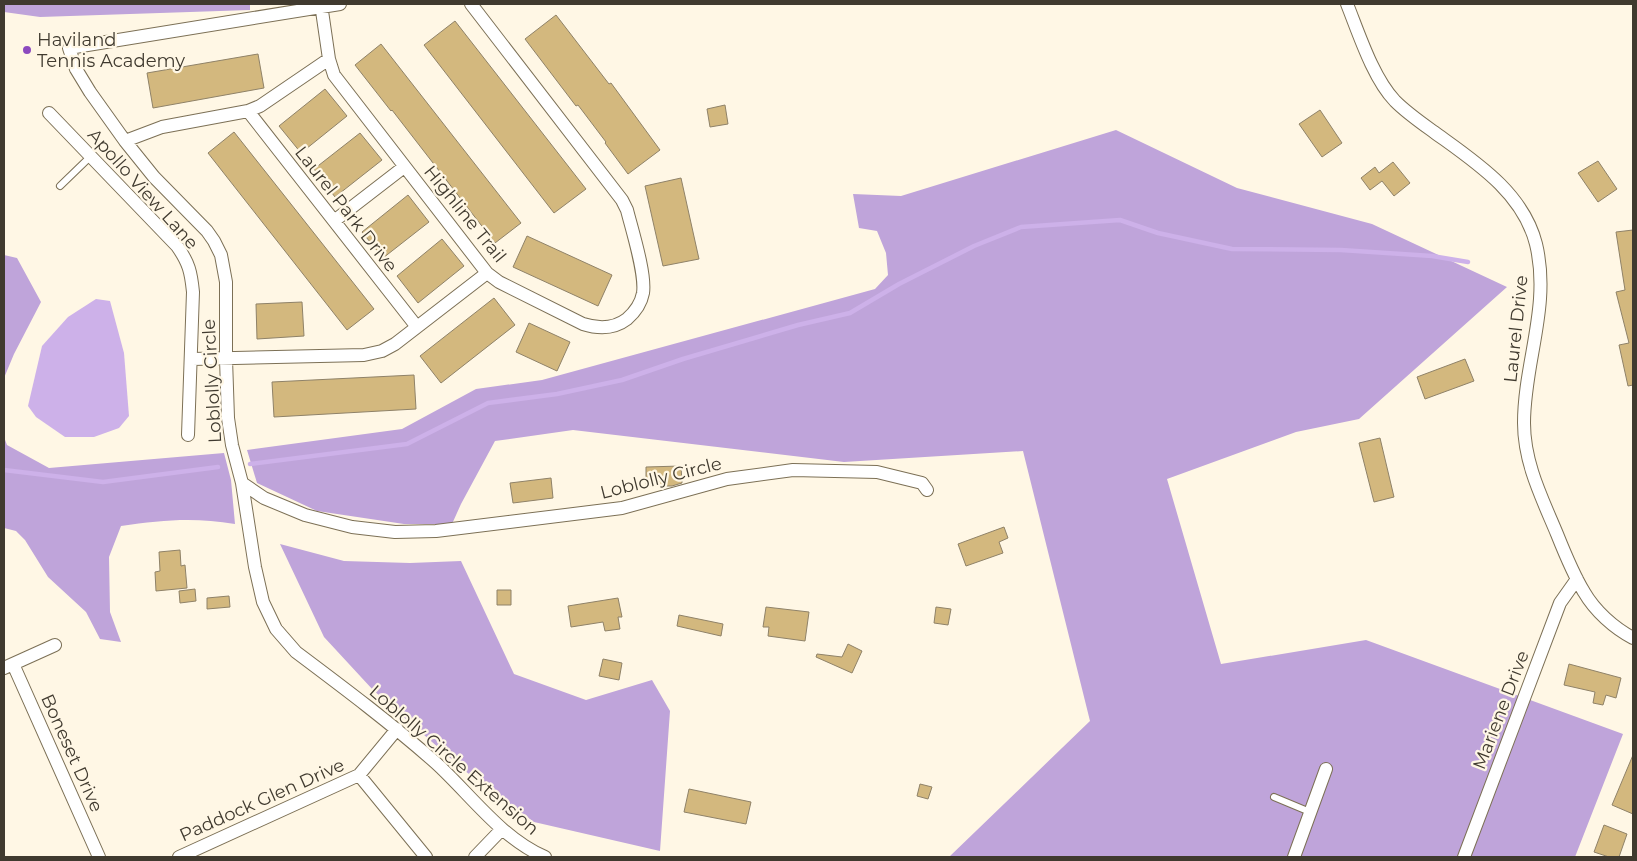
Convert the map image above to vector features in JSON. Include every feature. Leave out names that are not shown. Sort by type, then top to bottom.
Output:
[{"type":"street","name":"Loblolly Circle","points":[[340,4],[321,5],[69,48],[76,69],[125,141],[154,177],[207,231],[221,255],[226,282],[228,418],[232,445],[242,482],[264,498],[304,515],[352,527],[395,532],[436,532],[622,508],[727,479],[793,470],[877,472],[922,483],[927,490]]},
{"type":"street","name":"Highline Trail","points":[[321,5],[329,59],[334,75],[487,272],[499,282],[583,324],[594,327],[610,327],[622,322],[633,314],[640,303],[643,293],[643,278],[627,210],[622,200],[471,4]]},
{"type":"street","name":"Laurel Drive","points":[[1347,4],[1375,70],[1389,94],[1408,114],[1472,160],[1502,186],[1512,197],[1528,223],[1535,240],[1540,265],[1541,288],[1525,407],[1525,442],[1528,461],[1584,594],[1600,613],[1633,638]]},
{"type":"street","points":[[125,141],[162,127],[248,112],[260,106],[329,59]]},
{"type":"street","name":"Apollo View Lane","points":[[49,112],[177,246],[187,261],[191,272],[193,292],[188,435]]},
{"type":"street","name":"Laurel Park Drive","points":[[248,112],[417,327]]},
{"type":"street","points":[[334,221],[404,167]]},
{"type":"street","points":[[192,359],[364,355],[382,351],[395,344],[487,272]]},
{"type":"street","name":"Loblolly Circle Extension","points":[[242,482],[260,591],[276,629],[296,652],[397,729],[443,770],[502,829],[521,844],[545,857]]},
{"type":"street","name":"Mariene Drive","points":[[1464,857],[1560,603],[1577,579]]},
{"type":"street","points":[[8,666],[55,645]]},
{"type":"street","name":"Boneset Drive","points":[[8,666],[99,857]]},
{"type":"street","name":"Paddock Glen Drive","points":[[179,857],[359,776],[397,729]]},
{"type":"street","points":[[1294,857],[1326,770]]},
{"type":"street","points":[[359,776],[426,857]]},
{"type":"street","points":[[475,857],[502,829]]},
{"type":"lane","points":[[60,186],[90,157]]},
{"type":"lane","points":[[1274,797],[1310,812]]},
{"type":"shaded area","points":[[4,4],[250,4],[250,10],[40,17],[4,12]]},
{"type":"shaded area","points":[[1116,130],[1237,188],[1372,224],[1507,287],[1359,419],[1296,432],[1167,479],[1221,664],[1366,640],[1623,734],[1575,857],[949,857],[1090,721],[1023,451],[844,462],[573,430],[495,441],[452,524],[404,524],[317,511],[257,483],[247,450],[402,429],[476,389],[542,380],[875,289],[888,275],[886,253],[877,231],[859,228],[853,194],[901,196]]},
{"type":"shaded area","points":[[4,255],[17,258],[41,302],[14,354],[4,378]]},
{"type":"shaded area","points":[[96,299],[110,301],[124,353],[129,416],[119,428],[94,437],[65,437],[36,417],[28,406],[42,346],[68,317]]},
{"type":"shaded area","points":[[4,437],[7,445],[49,468],[224,453],[231,480],[235,524],[178,520],[121,526],[109,557],[110,612],[121,642],[100,639],[86,612],[48,577],[25,540],[16,531],[4,528]]},
{"type":"shaded area","points":[[280,544],[344,561],[410,563],[461,561],[514,674],[586,700],[652,680],[670,711],[660,851],[534,822],[465,771],[373,690],[324,637]]},
{"type":"building","points":[[556,15],[609,84],[611,83],[660,150],[628,174],[578,105],[576,106],[525,39]]},
{"type":"building","points":[[455,21],[586,189],[554,213],[424,45]]},
{"type":"building","points":[[381,44],[521,223],[495,243],[355,65]]},
{"type":"building","points":[[258,54],[264,88],[153,108],[147,73]]},
{"type":"building","points":[[325,89],[347,116],[301,153],[279,126]]},
{"type":"building","points":[[725,105],[728,124],[710,127],[707,109]]},
{"type":"building","points":[[1320,110],[1342,143],[1322,157],[1299,124]]},
{"type":"building","points":[[234,132],[374,309],[347,330],[208,153]]},
{"type":"building","points":[[360,133],[382,160],[335,197],[314,169]]},
{"type":"building","points":[[1598,161],[1617,189],[1598,202],[1578,173]]},
{"type":"building","points":[[1393,162],[1410,183],[1394,196],[1382,181],[1370,190],[1361,178],[1375,167],[1379,173]]},
{"type":"building","points":[[681,178],[699,259],[663,266],[645,186]]},
{"type":"building","points":[[408,195],[429,222],[383,258],[362,232]]},
{"type":"building","points":[[1633,230],[1633,385],[1628,386],[1619,345],[1629,343],[1616,292],[1625,290],[1616,232]]},
{"type":"building","points":[[527,236],[612,275],[598,306],[513,267]]},
{"type":"building","points":[[442,239],[464,266],[418,303],[397,276]]},
{"type":"building","points":[[494,298],[515,325],[441,383],[420,356]]},
{"type":"building","points":[[302,302],[304,336],[257,339],[256,304]]},
{"type":"building","points":[[529,323],[570,342],[557,371],[516,352]]},
{"type":"building","points":[[1465,359],[1474,381],[1425,399],[1417,377]]},
{"type":"building","points":[[414,375],[416,409],[274,417],[272,382]]},
{"type":"building","points":[[1380,438],[1394,497],[1374,502],[1359,443]]},
{"type":"building","points":[[681,466],[682,483],[672,486],[646,486],[646,467]]},
{"type":"building","points":[[551,478],[553,498],[513,503],[510,483]]},
{"type":"building","points":[[1004,527],[1008,538],[999,542],[1003,553],[966,566],[958,544]]},
{"type":"building","points":[[180,550],[181,566],[185,565],[187,588],[156,591],[155,572],[160,571],[159,552]]},
{"type":"building","points":[[195,589],[196,601],[180,603],[179,591]]},
{"type":"building","points":[[497,590],[511,590],[511,605],[497,605]]},
{"type":"building","points":[[229,596],[230,607],[207,609],[207,598]]},
{"type":"building","points":[[618,598],[622,617],[618,617],[620,629],[605,631],[603,622],[571,627],[568,606]]},
{"type":"building","points":[[766,607],[809,612],[805,641],[768,636],[769,627],[763,627]]},
{"type":"building","points":[[936,607],[951,609],[948,625],[934,623]]},
{"type":"building","points":[[679,615],[723,624],[721,636],[677,626]]},
{"type":"building","points":[[848,644],[862,651],[852,673],[816,657],[817,654],[842,657]]},
{"type":"building","points":[[603,659],[622,663],[619,680],[599,676]]},
{"type":"building","points":[[1569,664],[1621,678],[1616,698],[1606,695],[1603,705],[1593,703],[1595,692],[1564,685]]},
{"type":"building","points":[[1633,755],[1633,814],[1612,805]]},
{"type":"building","points":[[920,784],[932,787],[928,799],[917,796]]},
{"type":"building","points":[[689,789],[751,802],[746,824],[684,812]]},
{"type":"building","points":[[1604,825],[1627,834],[1619,857],[1609,857],[1594,852]]},
{"type":"waterway","points":[[250,464],[407,444],[488,403],[557,394],[622,380],[683,359],[798,325],[850,313],[899,284],[974,246],[1021,227],[1120,220],[1158,233],[1232,249],[1341,250],[1432,256],[1468,262]]},
{"type":"waterway","points":[[4,470],[103,482],[218,467]]},
{"type":"place","name":"Haviland Tennis Academy","points":[[27,50]]}]
